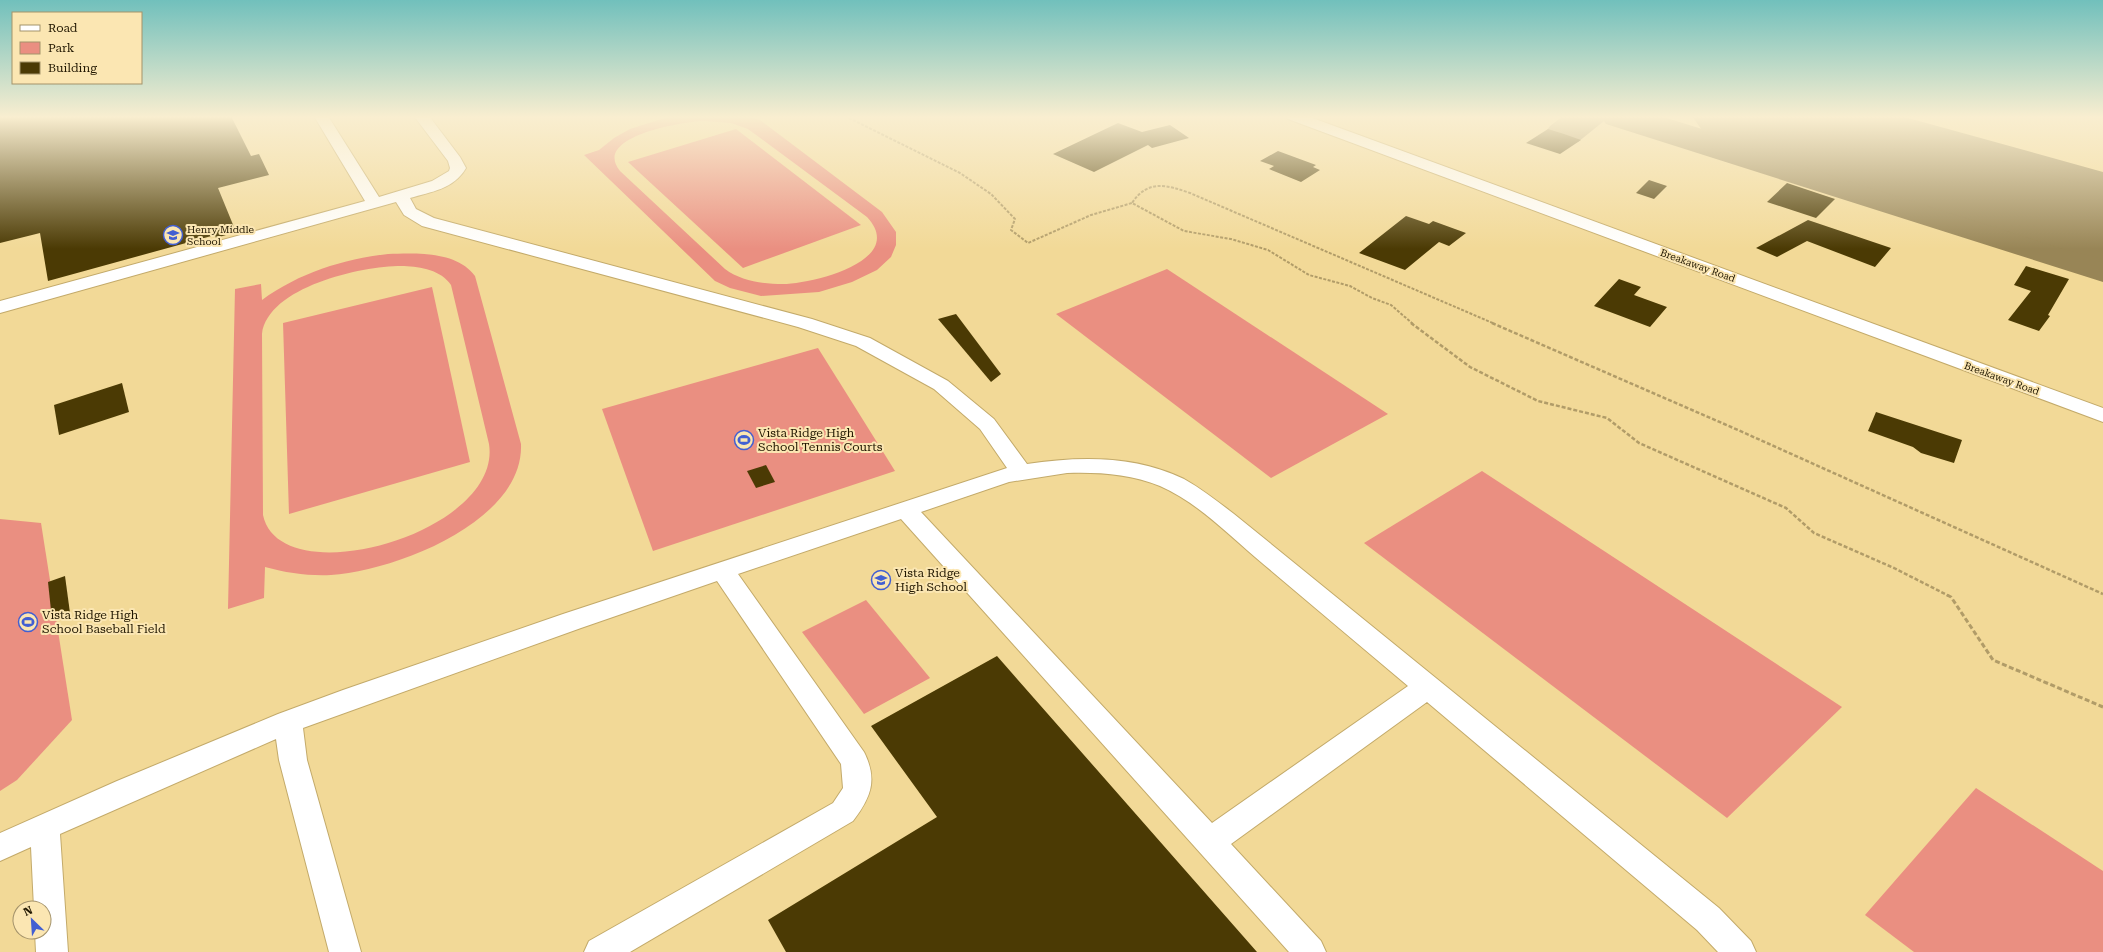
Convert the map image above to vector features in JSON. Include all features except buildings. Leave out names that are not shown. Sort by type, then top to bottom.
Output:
[{"type":"street","points":[[348,160],[374,203]]},
{"type":"street","points":[[0,307],[400,196],[446,181],[455,174],[458,168],[455,160]]},
{"type":"street","name":"Breakaway Road","points":[[1413,160],[2103,415]]},
{"type":"street","points":[[400,196],[410,212],[428,222],[798,321],[863,342],[941,385],[987,424],[1022,472]]},
{"type":"street","points":[[0,847],[288,722],[572,621],[1006,475],[1042,467],[1077,465],[1111,467],[1142,472],[1169,482],[1194,496],[1226,520],[1708,919],[1740,952]]},
{"type":"street","points":[[905,509],[1310,952]]},
{"type":"street","points":[[600,952],[842,812],[856,794],[859,777],[854,760],[723,571]]},
{"type":"street","points":[[1209,842],[1427,687]]},
{"type":"street","points":[[288,722],[293,760],[345,952]]},
{"type":"street","points":[[44,827],[52,952]]},
{"type":"path","points":[[935,160],[960,173],[991,194],[1015,219],[1011,230],[1028,243],[1091,215],[1132,203],[1184,231],[1231,239],[1268,250],[1309,275],[1350,286],[1372,298],[1391,305],[1419,330],[1470,367],[1538,401],[1607,418],[1639,443],[1786,508],[1814,533],[1894,568],[1951,597],[1993,660],[2103,706]]},
{"type":"path","points":[[1132,203],[1136,194],[1149,186],[1170,186],[1211,201],[1738,430],[2103,594]]},
{"type":"green space","points":[[590,160],[616,160],[620,171],[725,269],[731,273],[752,281],[783,284],[814,280],[851,267],[866,258],[875,246],[876,233],[867,217],[790,160],[814,160],[882,212],[896,232],[896,245],[891,257],[877,270],[852,282],[819,292],[761,296],[730,288],[715,281]]},
{"type":"green space","points":[[633,160],[777,160],[861,225],[743,268],[628,162]]},
{"type":"green space","points":[[388,254],[435,255],[458,262],[475,276],[521,444],[516,472],[501,497],[479,519],[451,537],[420,552],[388,564],[331,575],[298,574],[265,567],[264,598],[228,609],[235,289],[261,284],[262,300],[276,290],[306,275],[338,264],[371,256]],"holes":[[[410,266],[430,270],[442,276],[451,285],[489,444],[484,476],[462,504],[428,527],[388,543],[346,552],[307,551],[278,539],[263,515],[262,334],[268,317],[281,303],[299,291],[321,282],[344,274],[366,269]]]},
{"type":"green space","points":[[1167,269],[1388,414],[1271,478],[1056,314]]},
{"type":"green space","points":[[432,287],[470,462],[289,514],[283,323]]},
{"type":"green space","name":"Vista Ridge High School Tennis Courts","points":[[818,348],[895,471],[653,551],[602,409]]},
{"type":"green space","points":[[1482,471],[1842,707],[1727,818],[1364,543]]},
{"type":"green space","name":"Vista Ridge High School Baseball Field","points":[[0,519],[41,523],[72,720],[17,780],[0,791]]},
{"type":"green space","points":[[866,600],[930,678],[864,714],[802,632]]},
{"type":"green space","points":[[1976,788],[2103,871],[2103,952],[1914,952],[1865,915]]},
{"type":"taxiway","points":[[1761,160],[2103,268]]},
{"type":"taxiway","points":[[2015,160],[2103,185]]},
{"type":"runway","points":[[1888,160],[2103,225]]},
{"type":"place","name":"Henry Middle School","points":[[173,235]]},
{"type":"place","name":"Vista Ridge High School Tennis Courts","points":[[744,440]]},
{"type":"place","name":"Vista Ridge High School","points":[[881,580]]},
{"type":"place","name":"Vista Ridge High School Baseball Field","points":[[28,622]]}]
